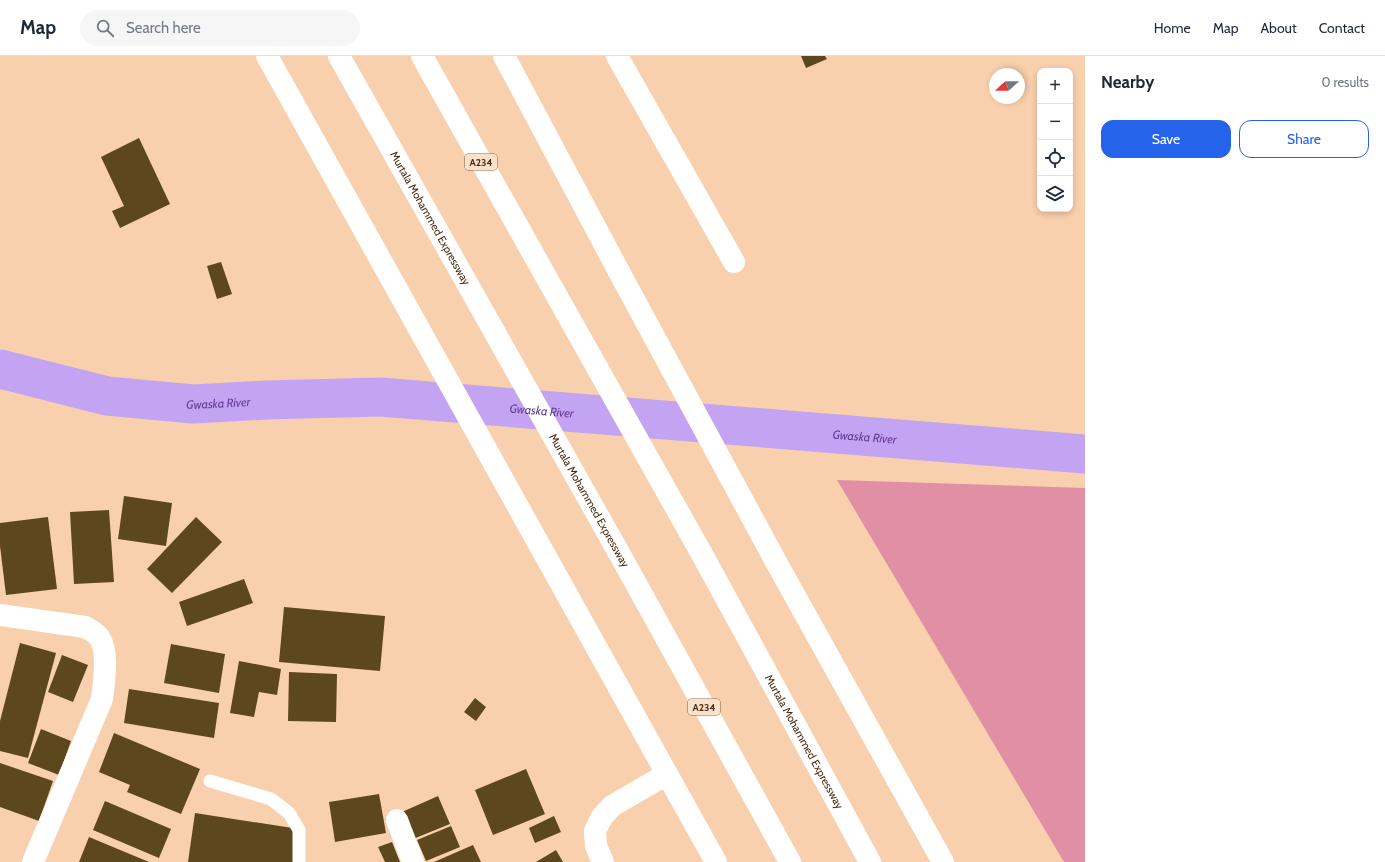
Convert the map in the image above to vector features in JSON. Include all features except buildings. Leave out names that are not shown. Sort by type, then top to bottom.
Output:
[{"type":"main road","points":[[267,56],[716,862]]},
{"type":"main road","name":"Murtala Mohammed Expressway","points":[[339,56],[619,553],[790,862]]},
{"type":"main road","name":"Murtala Mohammed Expressway","points":[[422,56],[703,556],[870,862]]},
{"type":"main road","points":[[504,56],[624,281],[776,560],[944,862]]},
{"type":"main road","points":[[617,56],[734,262]]},
{"type":"main road","points":[[0,615],[85,627],[97,634],[103,648],[105,671],[102,699],[33,862]]},
{"type":"main road","points":[[603,862],[596,846],[595,831],[602,817],[612,806],[667,774]]},
{"type":"main road","points":[[397,820],[413,862]]},
{"type":"lane","points":[[210,781],[271,799],[289,813],[299,830],[299,862]]},
{"type":"shaded area","points":[[837,480],[1085,488],[1085,862],[1064,862]]},
{"type":"waterway","name":"Gwaska River","points":[[0,369],[107,396],[193,404],[267,400],[380,397],[1085,454]]}]
